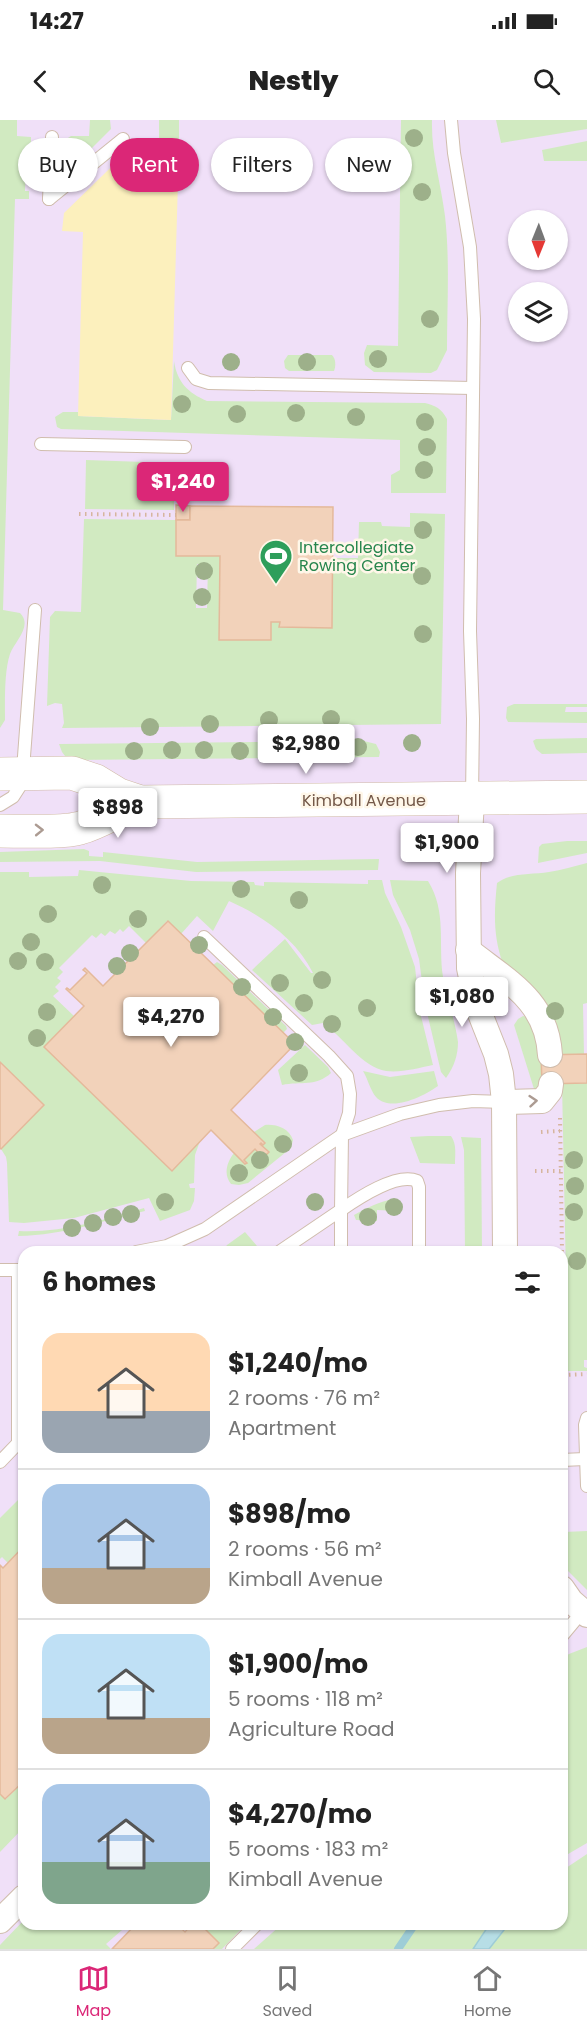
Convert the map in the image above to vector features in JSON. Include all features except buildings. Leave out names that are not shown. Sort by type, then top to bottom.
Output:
[{"type":"main road","name":"Kimball Avenue","points":[[12,774],[72,773],[96,781],[120,795],[141,802]]},
{"type":"main road","name":"Kimball Avenue","points":[[0,831],[78,829],[101,820],[119,809],[141,802],[587,797]]},
{"type":"street","points":[[472,800],[468,873],[468,950],[471,986],[496,1054],[504,1102],[505,1246]]},
{"type":"street","points":[[468,950],[526,996],[544,1023],[548,1034],[550,1055]]},
{"type":"street","points":[[504,1102],[542,1101],[550,1091],[551,1084]]},
{"type":"street","points":[[568,1595],[584,1614]]},
{"type":"street","points":[[0,1921],[18,1903]]},
{"type":"lane","points":[[452,120],[454,153],[470,247],[474,320],[470,631],[473,719],[472,800]]},
{"type":"lane","points":[[52,137],[49,199],[110,150]]},
{"type":"lane","points":[[188,368],[196,379],[209,383],[473,388]]},
{"type":"lane","points":[[41,444],[185,447]]},
{"type":"lane","points":[[0,805],[13,797],[22,783],[12,774],[35,610]]},
{"type":"lane","points":[[204,937],[347,1076],[350,1094],[349,1113],[342,1135],[340,1246]]},
{"type":"lane","points":[[173,1246],[228,1215],[342,1135],[400,1114],[439,1105],[473,1101],[504,1102]]},
{"type":"lane","points":[[288,1246],[366,1192],[412,1179],[417,1181],[419,1187],[419,1246]]},
{"type":"lane","points":[[0,1270],[18,1270]]},
{"type":"lane","points":[[587,1418],[585,1425],[587,1486]]},
{"type":"lane","points":[[0,1462],[18,1444]]},
{"type":"lane","points":[[568,1460],[585,1459]]},
{"type":"lane","points":[[568,1630],[584,1614]]},
{"type":"lane","points":[[232,1949],[251,1930]]},
{"type":"path","points":[[79,514],[176,515]]},
{"type":"path","points":[[560,1108],[562,1246]]},
{"type":"path","points":[[541,1132],[560,1131]]},
{"type":"path","points":[[535,1171],[561,1170]]},
{"type":"path","points":[[568,1375],[587,1374]]},
{"type":"shaded area","points":[[0,120],[587,120],[587,1949],[0,1949]]},
{"type":"green space","points":[[0,120],[17,120],[17,136],[31,138],[18,138],[18,192],[29,192],[29,199],[15,199],[3,610],[20,613],[25,623],[8,661],[5,720],[0,728]]},
{"type":"green space","points":[[90,120],[110,120],[111,129],[98,142],[98,138],[68,138],[89,136]]},
{"type":"green space","points":[[159,120],[179,120],[179,138],[159,138]]},
{"type":"green space","points":[[401,120],[432,120],[447,233],[448,266],[447,350],[437,370],[431,373],[374,372],[365,365],[364,353],[367,345],[398,346],[400,192],[412,192],[412,138],[401,138]]},
{"type":"green space","points":[[496,120],[587,120],[587,129],[501,143]]},
{"type":"green space","points":[[587,141],[587,161],[544,161],[542,150]]},
{"type":"green space","points":[[288,355],[332,355],[335,369],[334,371],[289,371],[285,368],[284,361]]},
{"type":"green space","points":[[174,361],[184,386],[207,401],[425,403],[435,406],[443,412],[447,419],[446,493],[391,493],[391,475],[400,470],[400,440],[61,429],[57,427],[55,417],[63,412],[78,412],[78,416],[171,420]]},
{"type":"green space","points":[[86,460],[174,463],[174,510],[85,509]]},
{"type":"green space","points":[[410,513],[445,514],[441,724],[62,728],[64,723],[62,704],[55,703],[47,706],[50,617],[55,611],[81,612],[84,519],[176,520],[176,555],[220,556],[271,640],[271,622],[280,622],[280,627],[331,628],[332,558],[358,558],[359,522],[381,522],[382,526],[410,527]],"holes":[[[197,564],[208,564],[207,608],[196,608]]]},
{"type":"green space","points":[[514,704],[587,704],[587,707],[566,707],[565,712],[587,712],[587,723],[508,722],[507,707]]},
{"type":"green space","points":[[587,738],[587,753],[542,754],[536,749],[533,741],[536,739]]},
{"type":"green space","points":[[364,741],[376,744],[380,752],[379,757],[68,760],[59,744]]},
{"type":"green space","points":[[587,841],[587,853],[538,863],[539,847],[542,844]]},
{"type":"green space","points":[[84,849],[89,851],[89,856],[103,857],[103,852],[197,862],[379,859],[378,870],[196,872],[100,861],[0,862],[0,852]]},
{"type":"green space","points":[[587,863],[587,1003],[583,1004],[584,1054],[555,1055],[503,964],[497,944],[495,924],[497,883],[515,875],[554,871]]},
{"type":"green space","points":[[79,870],[191,881],[254,882],[255,885],[264,886],[264,882],[368,884],[368,880],[382,880],[385,893],[401,927],[415,967],[420,1012],[433,1065],[398,1071],[377,1069],[361,1058],[323,1023],[312,1025],[252,970],[285,939],[313,973],[306,961],[288,939],[266,921],[229,901],[213,931],[197,916],[181,934],[167,921],[146,943],[129,926],[123,932],[120,929],[115,934],[110,931],[105,936],[101,933],[96,938],[92,935],[59,968],[63,972],[57,978],[61,981],[55,987],[59,991],[53,996],[74,1016],[172,1170],[200,1141],[195,1155],[194,1183],[189,1184],[190,1188],[195,1188],[194,1201],[190,1210],[160,1221],[149,1198],[74,1218],[24,1223],[9,1222],[7,1163],[1,1149],[44,1105],[0,1062],[0,872],[29,872],[29,877],[78,876]]},
{"type":"green space","points":[[390,880],[428,881],[438,904],[443,977],[458,1042],[455,1061],[446,1078],[441,1072],[425,1004],[419,959],[410,930],[393,895]]},
{"type":"green space","points":[[217,962],[286,1026],[287,1029],[283,1033],[213,965]]},
{"type":"green space","points":[[523,1016],[528,1017],[536,1034],[543,1063],[540,1082],[536,1090],[514,1025]]},
{"type":"green space","points":[[305,1045],[328,1067],[331,1073],[314,1082],[282,1085],[278,1070]]},
{"type":"green space","points":[[363,1071],[390,1077],[434,1071],[438,1086],[407,1101],[382,1102],[372,1091]]},
{"type":"green space","points":[[587,1083],[587,1360],[584,1360],[584,1367],[587,1371],[568,1371],[568,1246],[565,1246],[562,1084]]},
{"type":"green space","points":[[265,1125],[278,1126],[288,1132],[293,1140],[291,1148],[248,1183],[231,1184],[227,1176],[227,1168],[234,1153],[244,1160],[255,1149],[263,1157],[260,1144],[265,1143],[254,1132]]},
{"type":"green space","points":[[451,1136],[455,1146],[455,1164],[420,1163],[410,1137]]},
{"type":"green space","points":[[461,1137],[481,1138],[482,1246],[465,1246],[464,1150]]},
{"type":"green space","points":[[393,1199],[399,1203],[398,1211],[377,1210],[377,1221],[356,1220],[354,1215]]},
{"type":"green space","points":[[144,1208],[145,1211],[67,1230],[18,1236],[19,1231],[66,1228]]},
{"type":"green space","points":[[245,1232],[257,1246],[226,1246]]},
{"type":"green space","points":[[18,1500],[18,1552],[8,1563],[2,1557],[0,1559],[0,1518]]},
{"type":"green space","points":[[587,1531],[587,1590],[568,1571],[568,1532]]},
{"type":"green space","points":[[587,1647],[587,1843],[568,1854],[568,1655]]},
{"type":"green space","points":[[18,1787],[18,1833],[0,1852],[0,1794],[6,1799]]},
{"type":"green space","points":[[587,1854],[587,1949],[489,1949],[504,1930],[568,1930],[568,1867]]},
{"type":"green space","points":[[18,1926],[18,1930],[122,1930],[106,1944],[111,1949],[0,1949],[0,1945]]},
{"type":"green space","points":[[205,1930],[240,1930],[222,1949],[213,1949],[219,1943]]},
{"type":"green space","points":[[275,1930],[486,1930],[473,1949],[254,1949]]},
{"type":"sand","points":[[110,168],[110,192],[178,192],[171,420],[78,416],[83,232],[62,231],[64,213],[86,192],[98,192],[98,180]]},
{"type":"water","points":[[486,1930],[504,1930],[489,1949],[473,1949]]},
{"type":"waterway","points":[[398,1949],[411,1930]]},
{"type":"place","name":"Intercollegiate Rowing Center","points":[[276,585]]}]
